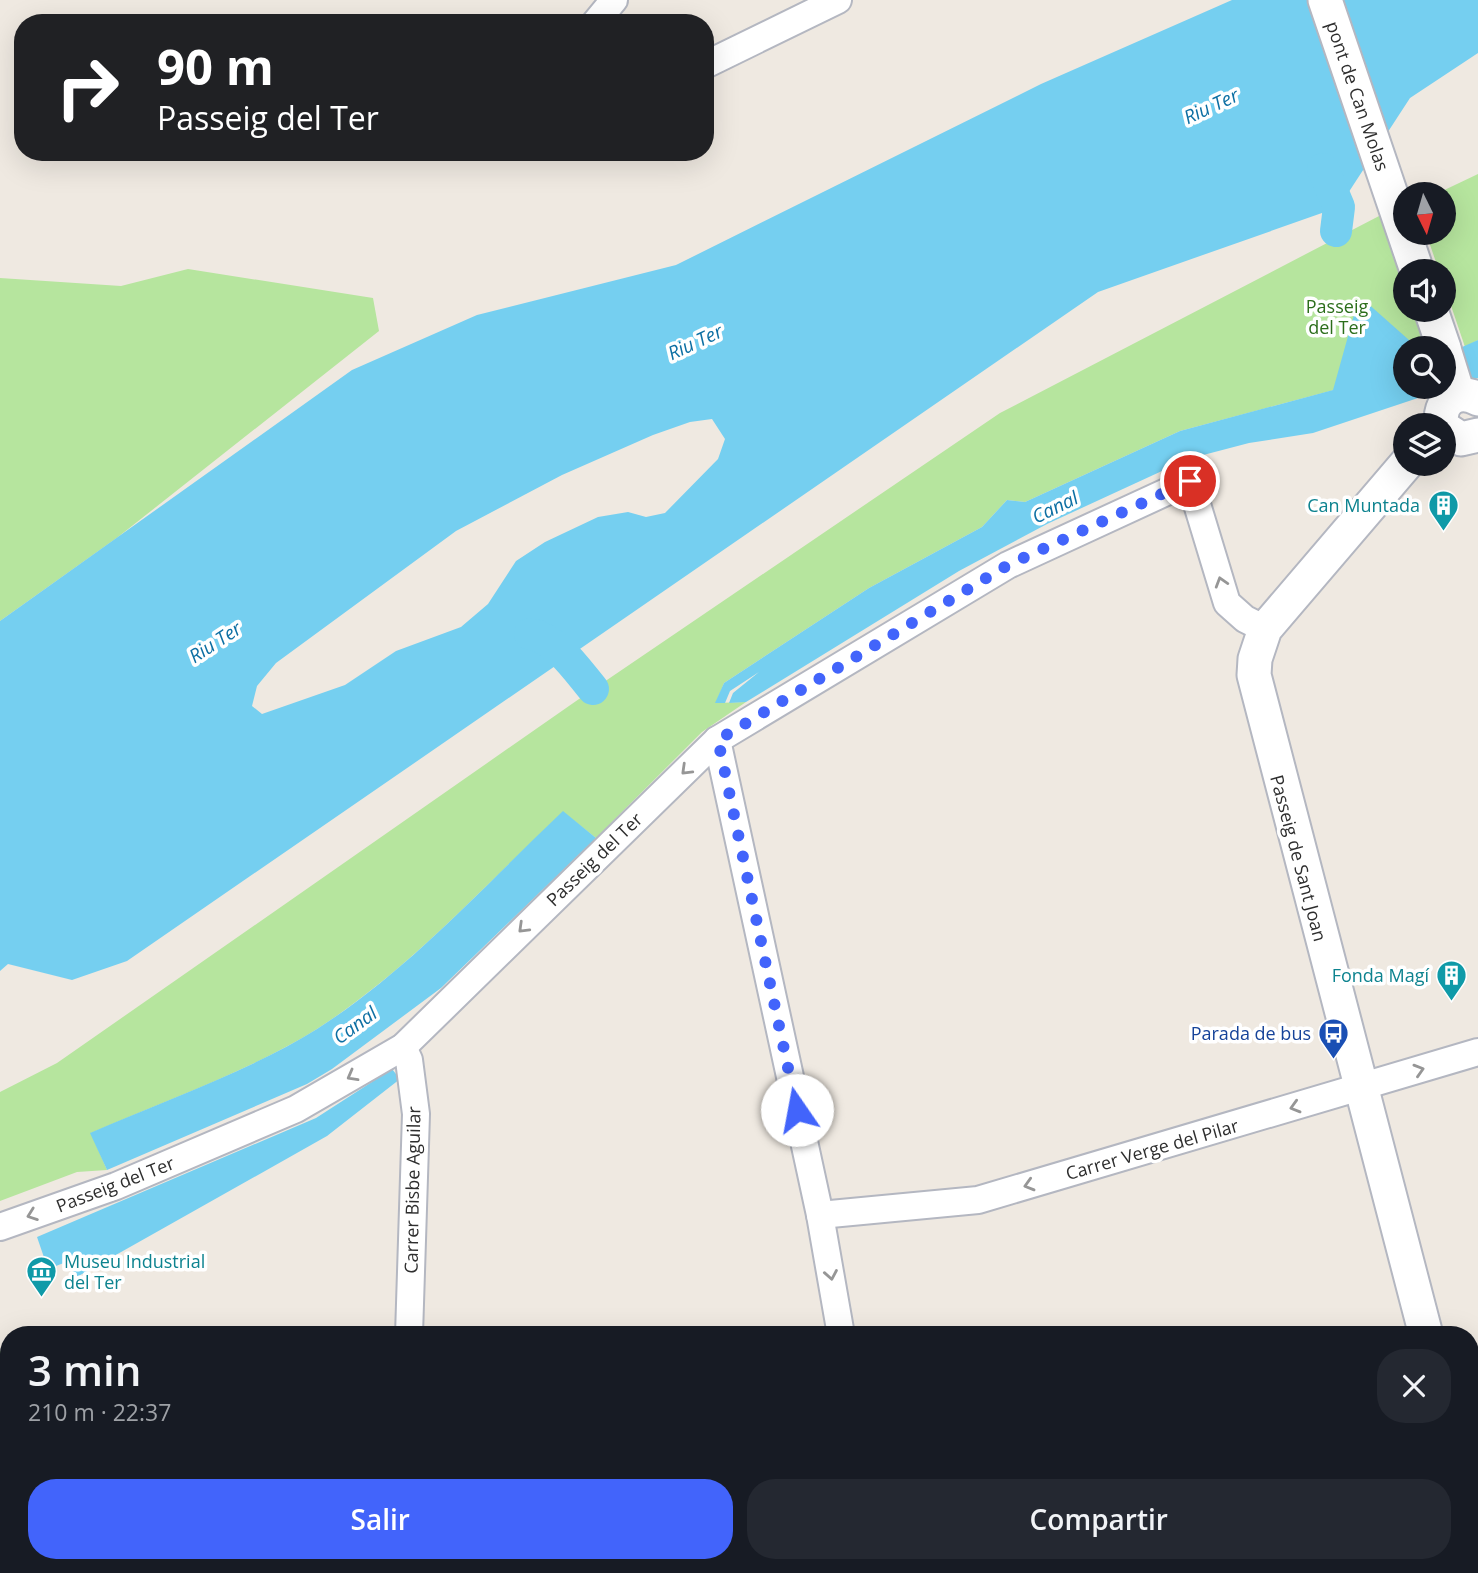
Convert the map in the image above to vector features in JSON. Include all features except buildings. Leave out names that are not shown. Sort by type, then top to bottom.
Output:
[{"type":"street","points":[[603,14],[614,0]]},
{"type":"street","points":[[714,61],[838,0]]},
{"type":"street","name":"pont de Can Molas","points":[[1325,0],[1414,259]]},
{"type":"street","points":[[1456,376],[1464,394],[1444,405],[1463,436]]},
{"type":"street","points":[[1265,629],[1396,476]]},
{"type":"street","name":"Passeig del Ter","points":[[0,1227],[116,1186],[296,1108],[403,1047],[718,740],[1008,565],[1190,481],[1227,603],[1245,619],[1265,629]]},
{"type":"street","name":"Passeig de Sant Joan","points":[[1265,629],[1255,659],[1257,696],[1424,1326]]},
{"type":"street","points":[[718,740],[820,1215],[839,1326]]},
{"type":"street","name":"Carrer Bisbe Aguilar","points":[[403,1047],[410,1060],[416,1114],[409,1326]]},
{"type":"street","name":"Carrer Verge del Pilar","points":[[820,1215],[978,1199],[1478,1052]]},
{"type":"green space","points":[[1478,174],[1478,340],[1465,347],[1456,320],[1456,259],[1435,259],[1430,245],[1456,245],[1456,184]]},
{"type":"green space","name":"Passeig del Ter","points":[[1381,215],[1396,259],[1393,259],[1393,322],[1418,322],[1423,336],[1393,336],[1393,355],[1334,390],[1180,431],[1025,502],[1007,500],[982,527],[869,588],[724,683],[716,703],[746,702],[702,732],[596,838],[563,812],[445,926],[351,1006],[292,1044],[264,1058],[91,1133],[107,1170],[77,1172],[0,1201],[0,1092],[57,1063],[579,699],[1000,413]]},
{"type":"green space","points":[[188,269],[373,298],[379,331],[118,537],[0,621],[0,278],[121,286]]},
{"type":"water","name":"Riu Ter","points":[[1232,0],[1478,0],[1478,53],[1410,98],[1339,207],[1098,292],[127,961],[72,980],[8,964],[0,971],[0,621],[352,370],[477,315],[676,265],[1041,84]],"holes":[[[712,419],[725,439],[718,459],[665,513],[646,517],[628,512],[598,517],[545,542],[516,561],[488,604],[461,627],[396,651],[345,685],[262,714],[252,706],[257,686],[276,663],[456,531],[562,475],[653,435],[690,422]]]},
{"type":"water","name":"Canal","points":[[1365,301],[1404,336],[1393,336],[1393,399],[1415,399],[1313,433],[1249,443],[1188,459],[1047,524],[959,571],[746,702],[729,703],[733,693],[759,672],[730,691],[725,703],[715,703],[724,683],[869,588],[982,527],[1007,500],[1025,502],[1180,431],[1333,390],[1357,304]]},
{"type":"water","points":[[1478,340],[1478,378],[1456,385],[1456,350]]},
{"type":"water","name":"Canal","points":[[563,811],[596,838],[441,988],[332,1069],[307,1084],[107,1170],[90,1133],[264,1058],[317,1029],[351,1006],[414,954]]},
{"type":"water","points":[[392,1069],[400,1079],[327,1136],[75,1278],[69,1261],[48,1269],[37,1237],[316,1118]]},
{"type":"waterway","points":[[1323,169],[1339,207],[1336,231]]},
{"type":"waterway","points":[[530,634],[557,648],[593,689]]},
{"type":"place","name":"Can Muntada","points":[[1443,532]]},
{"type":"place","name":"Fonda Magí","points":[[1452,1002]]},
{"type":"place","name":"Parada de bus","points":[[1334,1060]]},
{"type":"place","name":"Museu Industrial del Ter","points":[[41,1298]]},
{"type":"route","points":[[797,1110],[718,740],[1008,565],[1190,481]]}]
